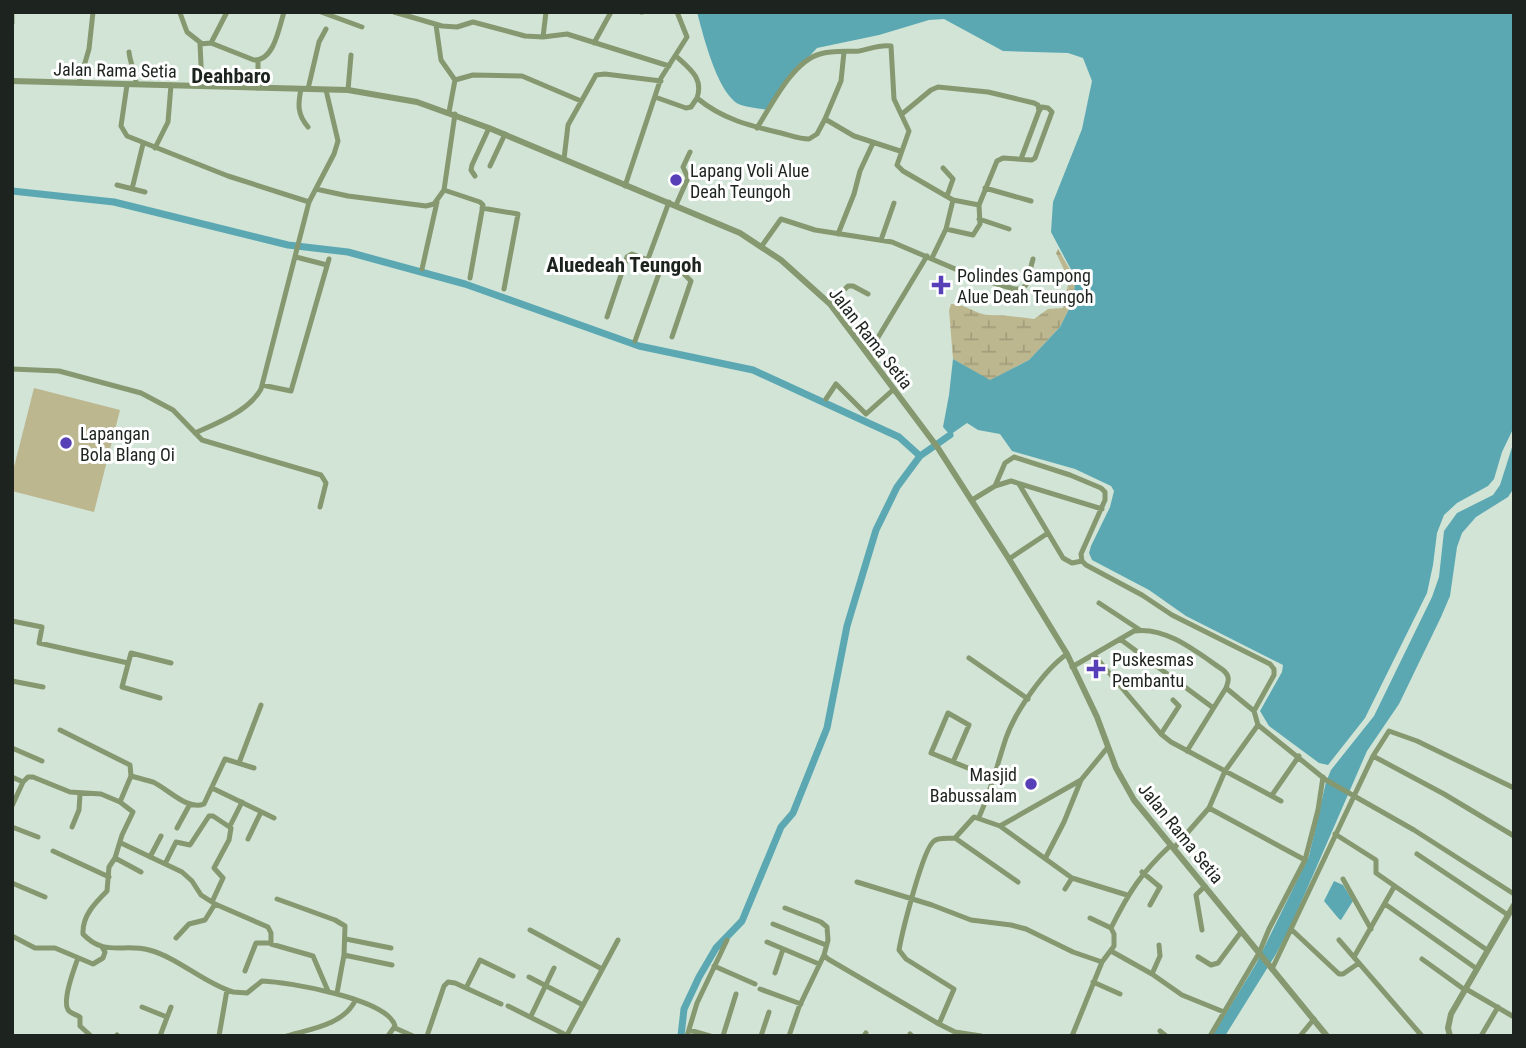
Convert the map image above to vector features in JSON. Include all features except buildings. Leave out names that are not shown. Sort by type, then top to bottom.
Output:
[{"type":"street","points":[[79,83],[89,49],[93,12]]},
{"type":"street","points":[[174,12],[180,13],[187,32],[201,43],[211,43],[258,61]]},
{"type":"street","points":[[211,43],[227,12]]},
{"type":"street","points":[[258,61],[268,55],[284,12]]},
{"type":"street","points":[[321,12],[362,27]]},
{"type":"street","points":[[543,37],[546,12]]},
{"type":"street","points":[[594,43],[611,12]]},
{"type":"street","points":[[625,186],[661,81],[687,37],[677,12]]},
{"type":"street","points":[[398,13],[436,25],[457,27],[472,22],[519,35],[543,37],[567,34],[669,66]]},
{"type":"street","points":[[12,15],[12,23]]},
{"type":"street","points":[[316,189],[426,206],[434,204],[438,199],[444,190],[456,80],[441,60],[436,25]]},
{"type":"street","points":[[308,127],[298,110],[319,42],[326,29]]},
{"type":"street","points":[[201,43],[202,85]]},
{"type":"street","points":[[757,128],[789,78],[805,62],[818,54],[891,46],[894,99],[909,131],[897,162],[899,168],[950,198],[979,205]]},
{"type":"street","points":[[129,52],[135,69],[136,84]]},
{"type":"street","points":[[697,98],[718,113],[757,128],[809,139],[817,134],[841,81],[844,52]]},
{"type":"street","points":[[348,90],[351,55]]},
{"type":"street","points":[[655,97],[686,108],[691,107],[697,98],[700,86],[697,77],[676,56]]},
{"type":"street","points":[[258,61],[258,88]]},
{"type":"street","points":[[564,159],[568,125],[592,81],[599,74],[661,81]]},
{"type":"street","points":[[456,80],[473,75],[522,76],[581,101]]},
{"type":"street","name":"Jalan Rama Setia","points":[[12,81],[348,90],[417,102],[505,134],[740,233],[781,260],[830,304],[928,434],[972,500],[1067,654],[1134,800],[1327,1036]]},
{"type":"street","points":[[127,85],[121,126],[127,136],[228,176],[309,202]]},
{"type":"street","points":[[155,148],[168,122],[171,85]]},
{"type":"street","points":[[902,114],[938,87],[1000,95],[1034,103],[1038,105],[1039,111]]},
{"type":"street","points":[[195,433],[241,408],[256,397],[262,385],[309,202],[338,141],[326,90]]},
{"type":"street","points":[[946,229],[973,235],[978,228],[979,205],[997,161],[1003,158],[1032,160],[1035,158],[1049,125],[1052,113],[1048,108],[1042,107],[1039,111],[1021,159]]},
{"type":"street","points":[[825,119],[847,132],[900,151]]},
{"type":"street","points":[[475,176],[471,165],[489,128]]},
{"type":"street","points":[[490,166],[505,134]]},
{"type":"street","points":[[838,233],[873,143]]},
{"type":"street","points":[[132,189],[143,144]]},
{"type":"street","points":[[648,259],[672,204],[688,178],[683,167],[691,152]]},
{"type":"street","points":[[868,354],[946,229],[953,179],[943,168]]},
{"type":"street","points":[[117,185],[145,192]]},
{"type":"street","points":[[985,188],[1031,201]]},
{"type":"street","points":[[444,190],[480,202],[482,208],[470,278]]},
{"type":"street","points":[[422,269],[438,199]]},
{"type":"street","points":[[881,240],[894,202]]},
{"type":"street","points":[[482,208],[517,214],[504,289]]},
{"type":"street","points":[[761,247],[781,219],[815,230],[902,245],[974,276],[1014,289],[1022,289],[1026,285],[1033,260]]},
{"type":"street","points":[[979,219],[1009,229]]},
{"type":"street","points":[[262,385],[291,391],[328,262],[296,254]]},
{"type":"street","points":[[607,317],[629,254],[648,259],[684,274],[691,281],[672,337]]},
{"type":"street","points":[[635,341],[662,265]]},
{"type":"street","points":[[830,304],[848,286],[868,294]]},
{"type":"street","points":[[12,369],[59,371],[141,393],[173,410],[195,433],[208,442],[321,475],[326,483],[320,507]]},
{"type":"street","points":[[826,399],[836,384],[866,414],[894,389]]},
{"type":"street","points":[[995,486],[1007,460],[1014,457],[1101,488],[1106,496],[1082,550],[1082,561],[1091,569],[1131,589],[1179,619],[1270,664],[1274,675],[1254,711]]},
{"type":"street","points":[[972,500],[995,486],[1010,481],[1102,509]]},
{"type":"street","points":[[1019,484],[1065,560],[1072,563],[1082,561]]},
{"type":"street","points":[[1009,559],[1048,533]]},
{"type":"street","points":[[1099,603],[1140,630],[1173,638],[1228,675],[1226,688],[1186,751]]},
{"type":"street","points":[[12,621],[42,627],[39,643],[128,663]]},
{"type":"street","points":[[1072,667],[1140,630]]},
{"type":"street","points":[[1120,639],[1213,707]]},
{"type":"street","points":[[159,698],[122,688],[131,653],[171,663]]},
{"type":"street","points":[[979,817],[995,779],[1008,732],[1049,670],[1067,654]]},
{"type":"street","points":[[1094,655],[1161,733],[1186,751],[1281,801]]},
{"type":"street","points":[[970,658],[1028,699]]},
{"type":"street","points":[[12,681],[43,687]]},
{"type":"street","points":[[1226,688],[1254,711],[1258,725],[1324,779],[1353,794],[1514,894]]},
{"type":"street","points":[[1161,733],[1178,706],[1173,700]]},
{"type":"street","points":[[239,764],[261,705]]},
{"type":"street","points":[[953,762],[970,725],[947,713],[930,753],[995,779]]},
{"type":"street","points":[[1072,1036],[1102,962],[1115,941],[1111,928],[1127,895],[1142,872],[1209,808],[1225,771],[1258,725]]},
{"type":"street","points":[[60,730],[128,762],[131,776],[120,802]]},
{"type":"street","points":[[1272,968],[1353,794],[1389,731],[1417,741],[1514,789]]},
{"type":"street","points":[[1046,857],[1081,780],[1108,747]]},
{"type":"street","points":[[12,748],[42,761]]},
{"type":"street","points":[[1272,795],[1299,756]]},
{"type":"street","points":[[1373,756],[1514,836]]},
{"type":"street","points":[[131,776],[151,781],[190,804],[200,806],[204,804],[225,759],[254,768]]},
{"type":"street","points":[[12,777],[23,782]]},
{"type":"street","points":[[12,806],[28,777],[70,792],[95,792],[120,802],[133,812],[109,867],[107,891],[93,904],[82,929],[86,938],[103,947],[154,951],[227,990],[247,993],[262,981],[328,990],[390,1016],[395,1028]]},
{"type":"street","points":[[1210,1036],[1259,953],[1305,860],[1324,779]]},
{"type":"street","points":[[1000,826],[1081,780]]},
{"type":"street","points":[[212,788],[274,818]]},
{"type":"street","points":[[72,828],[79,810],[80,794]]},
{"type":"street","points":[[232,824],[242,803]]},
{"type":"street","points":[[177,828],[190,804]]},
{"type":"street","points":[[1209,808],[1305,860]]},
{"type":"street","points":[[248,839],[261,812]]},
{"type":"street","points":[[165,864],[176,842],[190,845],[209,816],[231,828],[229,840],[214,868],[223,878],[214,903],[205,920],[189,924],[176,938]]},
{"type":"street","points":[[955,838],[971,819],[979,817],[1000,826],[1072,878],[1127,895]]},
{"type":"street","points":[[12,827],[38,838]]},
{"type":"street","points":[[1335,834],[1376,860],[1375,873],[1487,950]]},
{"type":"street","points":[[150,857],[161,836]]},
{"type":"street","points":[[939,1024],[954,989],[899,952],[912,900],[932,843],[938,839],[955,838],[1018,882]]},
{"type":"street","points":[[121,843],[188,876],[201,895],[214,903],[268,928],[271,933],[270,943]]},
{"type":"street","points":[[52,851],[109,877]]},
{"type":"street","points":[[1417,854],[1508,915]]},
{"type":"street","points":[[115,858],[141,872]]},
{"type":"street","points":[[1142,872],[1160,887],[1150,905]]},
{"type":"street","points":[[1065,889],[1072,878]]},
{"type":"street","points":[[1343,879],[1371,929]]},
{"type":"street","points":[[857,882],[971,920],[1026,929],[1073,952],[1102,962]]},
{"type":"street","points":[[12,883],[45,897]]},
{"type":"street","points":[[1202,929],[1196,895],[1205,886]]},
{"type":"street","points":[[1354,957],[1394,887]]},
{"type":"street","points":[[277,899],[339,922],[346,928],[337,993]]},
{"type":"street","points":[[1385,904],[1477,969]]},
{"type":"street","points":[[1450,1036],[1449,1020],[1514,905]]},
{"type":"street","points":[[785,908],[824,925],[828,930],[824,955],[789,1036]]},
{"type":"street","points":[[1090,918],[1111,928]]},
{"type":"street","points":[[773,924],[826,946]]},
{"type":"street","points":[[530,930],[602,969]]},
{"type":"street","points":[[1292,930],[1339,974],[1359,964]]},
{"type":"street","points":[[1198,957],[1211,965],[1218,963],[1241,932]]},
{"type":"street","points":[[12,936],[36,948],[55,948],[89,963],[96,963],[104,955],[103,947]]},
{"type":"street","points":[[346,939],[391,948]]},
{"type":"street","points":[[427,1036],[446,983],[451,982],[531,1016],[567,1035],[618,940]]},
{"type":"street","points":[[710,1036],[688,1033],[697,1003],[727,940]]},
{"type":"street","points":[[1339,940],[1422,1036]]},
{"type":"street","points":[[245,971],[256,943],[270,943],[313,956],[328,990]]},
{"type":"street","points":[[767,943],[819,964]]},
{"type":"street","points":[[1152,974],[1160,956],[1159,944]]},
{"type":"street","points":[[775,973],[783,949]]},
{"type":"street","points":[[1111,951],[1182,995],[1224,1012]]},
{"type":"street","points":[[344,955],[392,965]]},
{"type":"street","points":[[824,955],[955,1034],[981,1036]]},
{"type":"street","points":[[78,958],[69,982],[66,1007],[80,1017],[80,1026],[91,1036]]},
{"type":"street","points":[[1422,959],[1466,990],[1514,1017]]},
{"type":"street","points":[[466,988],[480,960],[513,975]]},
{"type":"street","points":[[714,965],[755,984]]},
{"type":"street","points":[[531,1016],[554,968]]},
{"type":"street","points":[[529,977],[583,1005]]},
{"type":"street","points":[[1093,982],[1120,994]]},
{"type":"street","points":[[760,989],[801,1004]]},
{"type":"street","points":[[219,1036],[227,990]]},
{"type":"street","points":[[723,1036],[736,995]]},
{"type":"street","points":[[286,1036],[339,1018],[352,1008],[355,1001]]},
{"type":"street","points":[[142,1007],[167,1017]]},
{"type":"street","points":[[160,1036],[171,1007]]},
{"type":"street","points":[[1481,1036],[1498,1007]]},
{"type":"street","points":[[761,1036],[769,1012]]},
{"type":"street","points":[[1300,1036],[1314,1019]]},
{"type":"street","points":[[388,1036],[395,1028]]},
{"type":"street","points":[[395,1028],[413,1036]]},
{"type":"street","points":[[1160,1031],[1167,1036]]},
{"type":"green space","points":[[1058,249],[1076,280],[1072,303],[1060,327],[1029,360],[989,381],[953,359],[949,310],[951,304],[984,314],[1034,319],[1048,309],[1063,308],[1069,280],[1056,253]]},
{"type":"green space","name":"Lapangan Bola Blang Oi","points":[[34,388],[120,410],[94,512],[12,491],[12,475]]},
{"type":"water","points":[[697,12],[1514,12],[1514,427],[1502,452],[1494,479],[1488,486],[1457,503],[1444,515],[1437,533],[1427,593],[1365,718],[1328,765],[1319,763],[1269,726],[1260,711],[1282,672],[1283,665],[1186,616],[1149,590],[1092,560],[1089,553],[1110,507],[1114,491],[1111,486],[1075,469],[1012,451],[1000,434],[978,430],[967,423],[950,435],[943,427],[953,359],[990,380],[1029,360],[1060,327],[1072,303],[1076,279],[1051,232],[1053,202],[1082,129],[1092,81],[1083,58],[1068,53],[1003,51],[944,19],[929,20],[879,35],[817,48],[788,79],[768,110],[741,105],[725,90],[713,64]]},
{"type":"water","points":[[1514,441],[1514,488],[1508,497],[1476,517],[1462,533],[1457,547],[1450,596],[1441,617],[1399,704],[1367,751],[1290,928],[1225,1036],[1212,1036],[1256,964],[1309,856],[1331,770],[1374,716],[1432,597],[1439,577],[1444,531],[1457,513],[1493,495],[1500,485]]},
{"type":"water","points":[[1334,881],[1343,885],[1353,901],[1341,920],[1324,901]]},
{"type":"waterway","points":[[12,191],[114,202],[288,245],[348,252],[465,284],[639,346],[753,370],[899,437],[920,456],[950,435]]},
{"type":"waterway","points":[[681,1036],[684,1009],[699,977],[716,948],[742,921],[781,827],[793,813],[827,728],[847,626],[876,530],[897,487],[920,456]]},
{"type":"place","name":"Lapang Voli Alue Deah Teungoh","points":[[676,180]]},
{"type":"place","name":"Polindes Gampong Alue Deah Teungoh","points":[[941,285]]},
{"type":"place","name":"Lapangan Bola Blang Oi","points":[[66,443]]},
{"type":"place","name":"Puskesmas Pembantu","points":[[1096,669]]},
{"type":"place","name":"Masjid Babussalam","points":[[1031,784]]},
{"type":"district","name":"Deahbaro","points":[[231,76]]},
{"type":"district","name":"Aluedeah Teungoh","points":[[624,265]]}]
